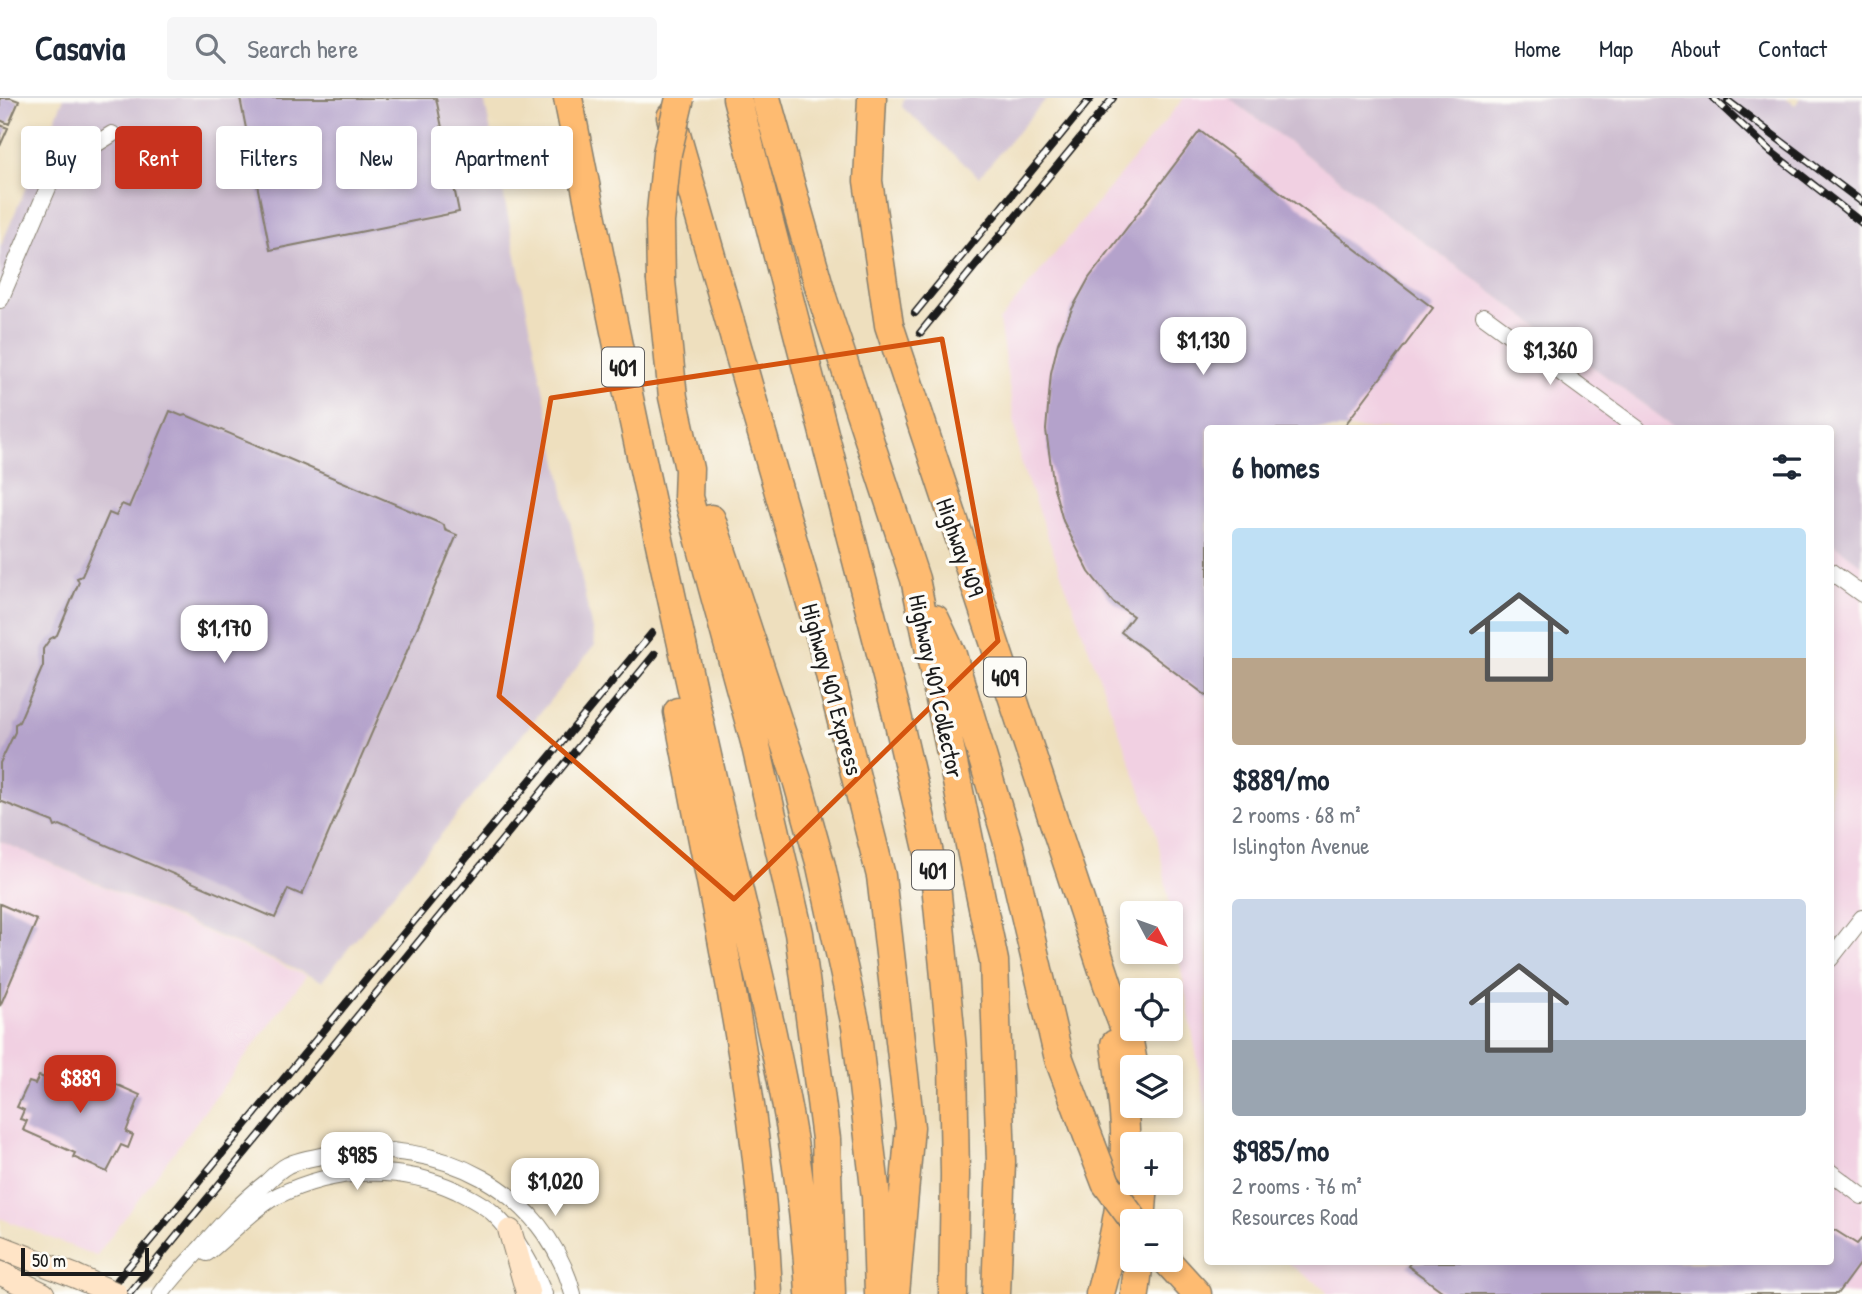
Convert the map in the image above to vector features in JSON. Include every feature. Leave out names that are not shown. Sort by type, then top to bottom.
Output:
[{"type":"highway","name":"401","points":[[568,98],[679,633],[783,1091],[807,1240],[810,1294]]},
{"type":"highway","name":"Highway 401 Express","points":[[666,98],[820,635],[881,876],[909,1127],[895,1294]]},
{"type":"highway","points":[[680,98],[667,153],[660,222],[660,281],[673,397],[690,469],[702,491],[799,783],[821,866],[856,1026],[876,1197],[879,1294]]},
{"type":"highway","name":"401","points":[[737,98],[896,710],[936,884],[953,1060],[953,1294]]},
{"type":"highway","name":"Highway 401 Collector","points":[[766,98],[823,300],[915,579],[994,961],[1001,1162],[996,1294]]},
{"type":"highway","name":"Highway 409","points":[[872,98],[868,181],[889,325],[1108,985]]},
{"type":"highway","points":[[690,469],[688,497],[755,742],[799,933],[826,1139],[831,1294]]},
{"type":"highway","points":[[915,579],[952,655],[1009,846],[1059,1059],[1106,1183],[1125,1209]]},
{"type":"highway","points":[[679,633],[672,677],[750,1095],[768,1294]]},
{"type":"highway","points":[[1108,985],[1128,1037],[1131,1055]]},
{"type":"highway","points":[[1100,1294],[1112,1250],[1122,1194],[1125,1130],[1108,985]]},
{"type":"highway","points":[[1135,1294],[1138,1272]]},
{"type":"highway","points":[[1177,1272],[1196,1294]]},
{"type":"main road","points":[[510,1231],[528,1294]]},
{"type":"main road","points":[[0,1247],[116,1294]]},
{"type":"main road","points":[[0,1273],[43,1294]]},
{"type":"street","points":[[0,300],[56,169],[112,134]]},
{"type":"street","points":[[1484,316],[1632,425]]},
{"type":"street","points":[[1834,573],[1862,594]]},
{"type":"street","points":[[1834,954],[1862,918]]},
{"type":"street","points":[[162,1293],[244,1200],[288,1165],[356,1150],[421,1156],[486,1178],[513,1197],[553,1245],[567,1271],[573,1294]]},
{"type":"street","points":[[162,1293],[274,1197],[313,1181],[366,1172],[394,1173],[443,1185],[468,1196],[491,1211],[510,1231],[526,1256],[544,1294]]},
{"type":"street","points":[[1834,1175],[1862,1196]]},
{"type":"highlighted area","points":[[942,339],[998,641],[734,899],[499,696],[551,398]]},
{"type":"shaded area","points":[[64,98],[484,98],[490,126],[431,126],[431,189],[502,189],[595,645],[322,981],[0,841],[0,248],[25,189],[101,189],[101,126],[52,126]]},
{"type":"shaded area","points":[[904,98],[1047,98],[979,177],[902,107]]},
{"type":"shaded area","points":[[1184,98],[1229,98],[1672,425],[1204,425],[1204,1097],[1180,964],[1183,964],[1183,901],[1169,901],[1157,835],[1021,464],[999,321]]},
{"type":"shaded area","points":[[1229,98],[1786,98],[1795,105],[1801,98],[1862,98],[1862,565],[1834,544],[1834,425],[1672,425]]},
{"type":"shaded area","points":[[1834,544],[1862,565],[1862,1294],[1327,1294],[1325,1289],[1290,1265],[1834,1265]]},
{"type":"shaded area","points":[[0,841],[306,976],[96,1256],[0,1218]]},
{"type":"building","points":[[0,98],[19,101],[9,124],[0,120]]},
{"type":"building","points":[[240,98],[436,98],[442,126],[431,126],[431,189],[454,189],[459,212],[270,250],[258,189],[322,189],[322,126],[246,126]]},
{"type":"building","points":[[0,125],[8,128],[0,146]]},
{"type":"building","points":[[1200,131],[1433,308],[1345,425],[1204,425],[1204,694],[1121,632],[1133,616],[1113,602],[1089,572],[1063,521],[1054,488],[1046,430],[1051,373],[1058,343],[1089,278]]},
{"type":"building","points":[[170,411],[186,415],[444,525],[445,530],[457,535],[302,895],[288,889],[275,918],[60,825],[55,827],[53,822],[0,801],[0,763],[43,666],[43,649],[50,639],[57,635],[79,582],[77,578],[82,576],[109,513],[116,516],[122,504],[129,507]]},
{"type":"building","points":[[0,904],[37,920],[0,1006]]},
{"type":"building","points":[[70,1064],[140,1095],[126,1132],[133,1135],[128,1148],[121,1145],[107,1172],[73,1157],[75,1153],[23,1130],[27,1121],[20,1119],[24,1110],[17,1107],[29,1082],[35,1084],[39,1076],[45,1078],[48,1070],[65,1077]]},
{"type":"building","points":[[1834,1230],[1857,1244],[1862,1238],[1862,1260],[1837,1294],[1446,1294],[1408,1266],[1834,1265]]},
{"type":"railway","points":[[915,313],[1091,98]]},
{"type":"railway","points":[[920,333],[1113,98]]},
{"type":"railway","points":[[1713,98],[1770,151],[1862,223]]},
{"type":"railway","points":[[1728,101],[1862,202]]},
{"type":"railway","points":[[106,1294],[652,633]]},
{"type":"railway","points":[[129,1294],[655,654]]}]
